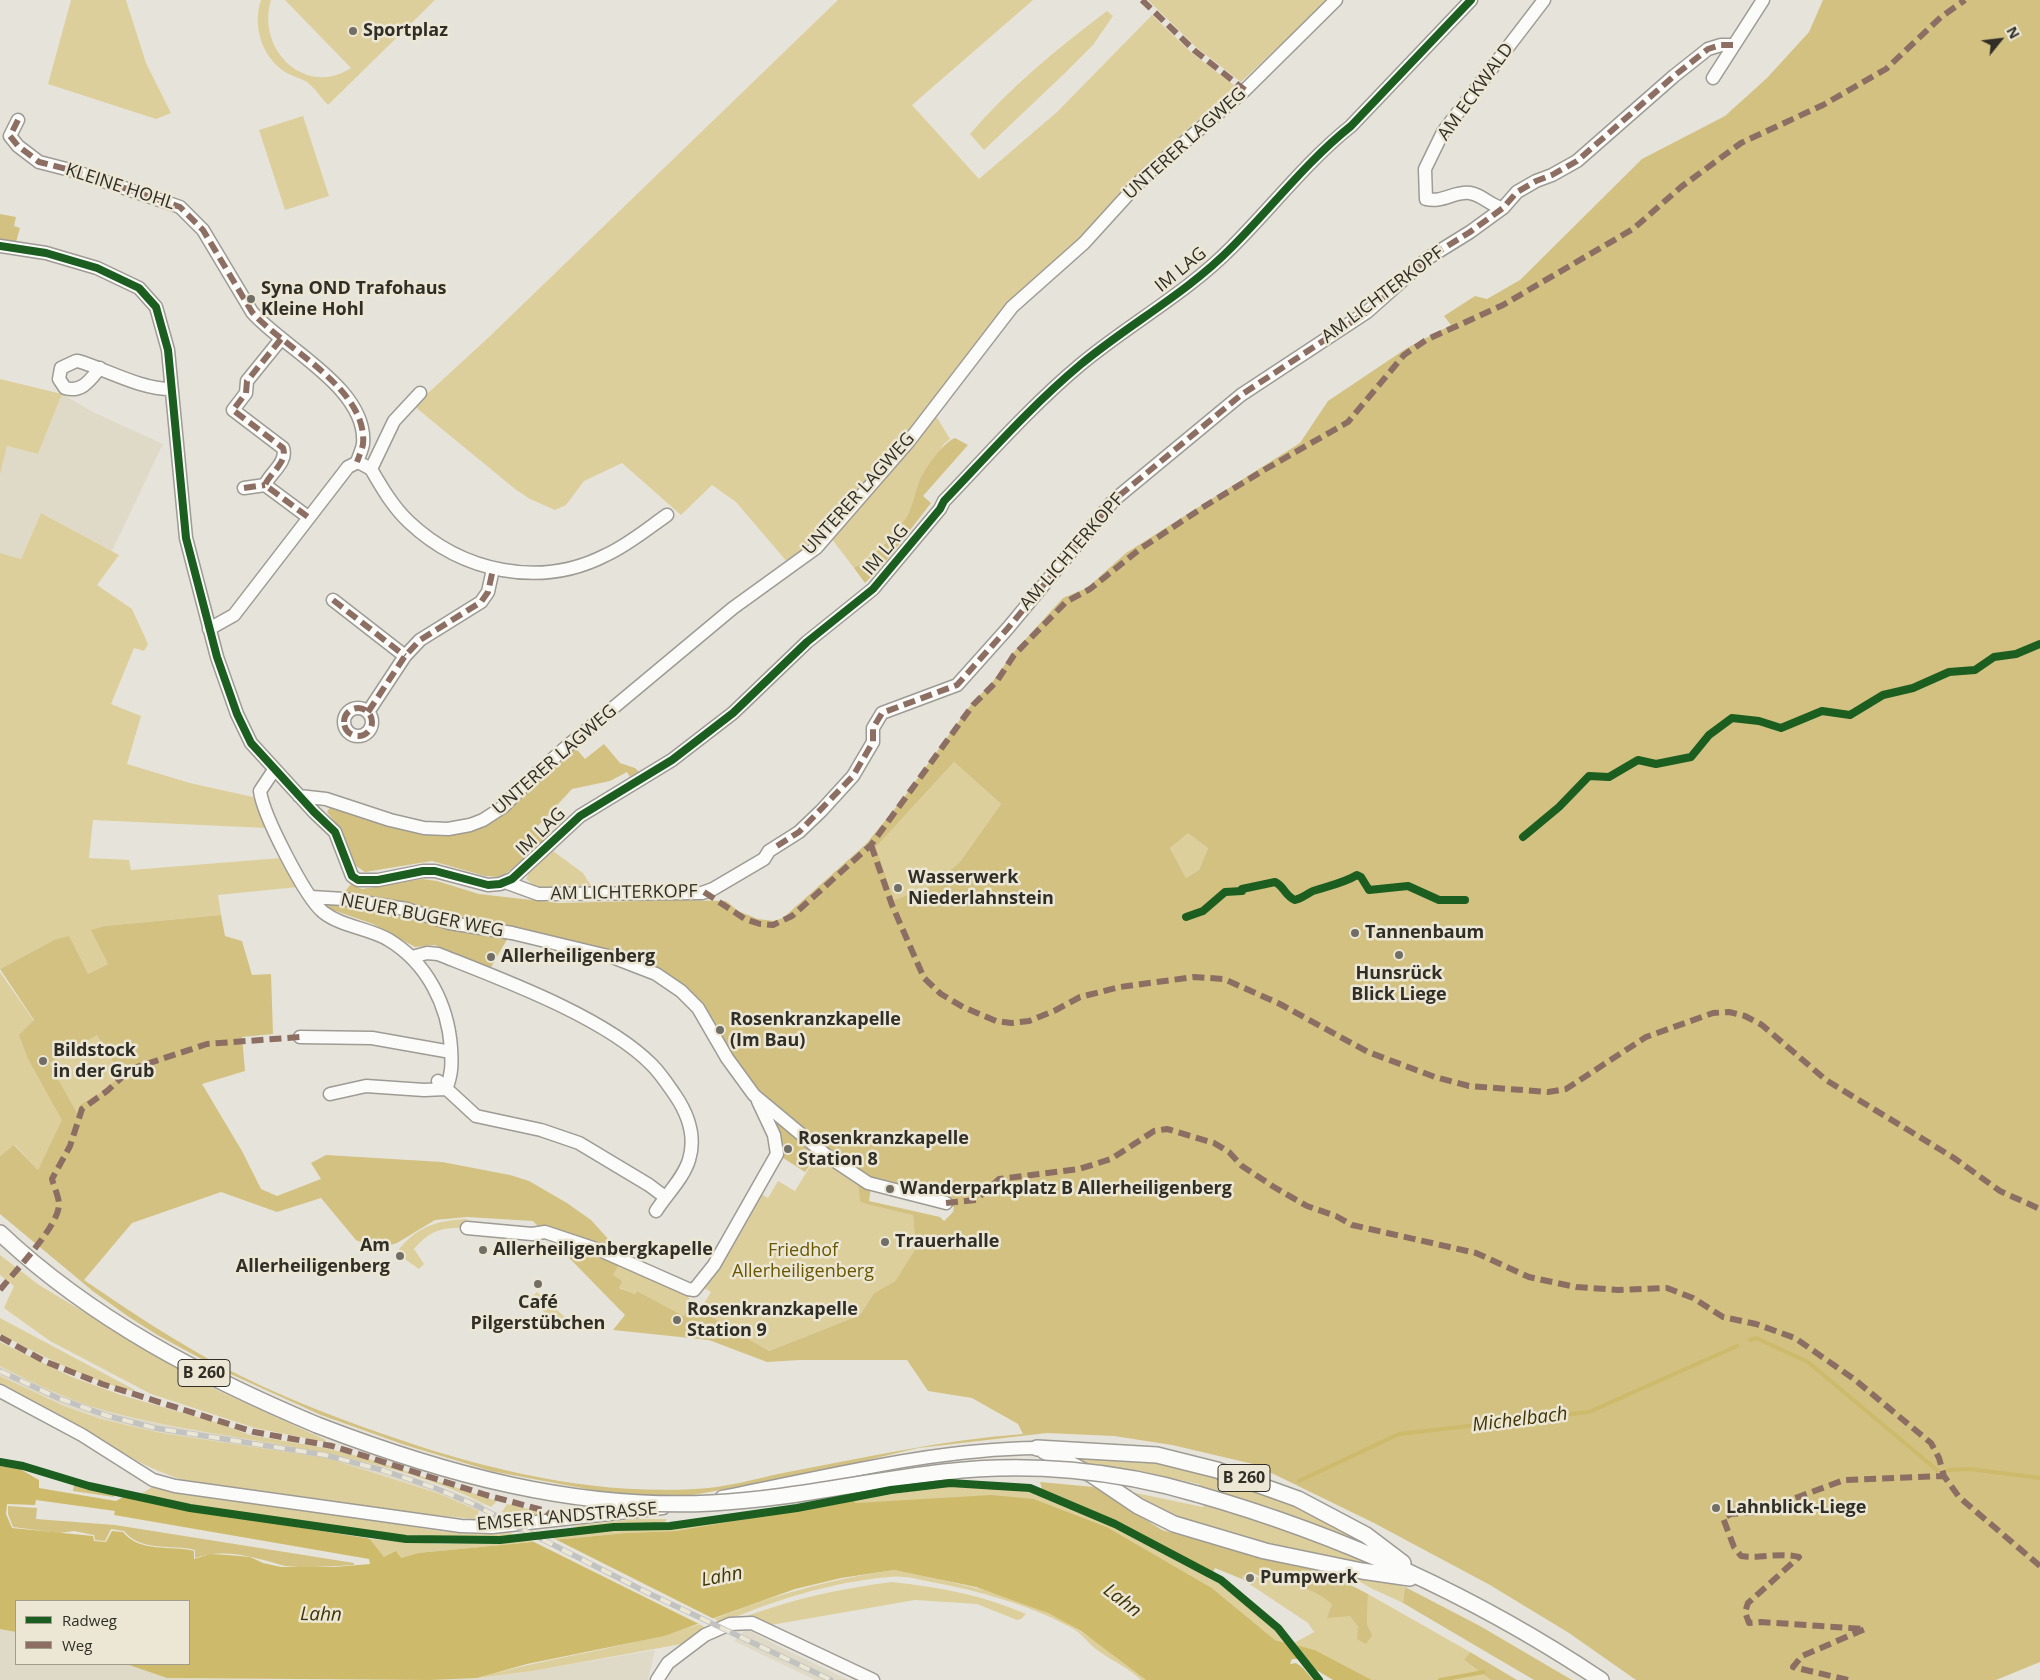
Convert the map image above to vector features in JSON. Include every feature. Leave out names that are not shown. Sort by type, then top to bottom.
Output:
[{"type":"main road","name":"B 260","points":[[4,1236],[44,1271],[97,1310],[149,1343],[236,1389],[318,1425],[404,1457],[462,1474],[509,1486],[609,1501],[677,1504],[745,1501],[944,1472],[1010,1468],[1108,1474],[1198,1494],[1243,1507],[1317,1533],[1426,1580],[1544,1643],[1601,1680]]},
{"type":"main road","name":"B 260","points":[[1037,1448],[1157,1455],[1256,1482],[1298,1499],[1366,1535],[1426,1580]]},
{"type":"main road","name":"B 260","points":[[1037,1448],[1092,1475],[1138,1506],[1174,1524],[1265,1551],[1362,1571],[1426,1580]]},
{"type":"street","name":"UNTERER LAGWEG","points":[[299,796],[326,799],[390,820],[424,828],[448,828],[470,825],[483,820],[503,807],[530,778],[733,608],[816,548],[910,441],[1012,307],[1084,243],[1144,177],[1245,90],[1336,0]]},
{"type":"street","name":"IM LAG","points":[[505,882],[522,871],[580,816],[672,760],[707,735],[738,709],[807,642],[874,589],[940,509],[944,501],[1046,397],[1080,365],[1180,292],[1232,248],[1264,211],[1334,140],[1351,126],[1471,0]]},
{"type":"street","name":"AM ECKWALD","points":[[1503,208],[1494,206],[1480,196],[1471,193],[1464,193],[1436,202],[1426,199],[1424,169],[1443,132],[1544,0]]},
{"type":"street","points":[[1713,78],[1763,0]]},
{"type":"street","name":"AM LICHTERKOPF","points":[[505,882],[538,894],[702,893],[714,889],[764,859],[770,850],[799,832],[853,776],[873,742],[873,728],[882,713],[957,684],[1008,628],[1114,500],[1242,395],[1367,312],[1428,258],[1470,232],[1503,208],[1518,192],[1530,184],[1577,161],[1674,76],[1708,49],[1721,45],[1733,45]]},
{"type":"street","name":"KLEINE HOHL","points":[[18,120],[10,136],[18,146],[39,162],[74,171],[172,203],[188,213],[203,230],[249,308],[260,321],[328,376],[355,412],[362,436],[357,462]]},
{"type":"street","points":[[0,246],[72,259],[121,278],[146,294],[156,307],[161,319],[167,347],[186,538],[209,628],[237,714],[251,742],[274,770],[335,832],[350,872],[357,880],[378,880],[426,871],[445,873],[485,885],[505,882]]},
{"type":"street","points":[[265,485],[283,460],[284,450],[273,439],[233,410],[246,393],[247,381],[281,339]]},
{"type":"street","points":[[100,368],[148,387],[172,389]]},
{"type":"street","points":[[371,469],[393,424],[420,393]]},
{"type":"street","points":[[209,628],[234,615],[339,476],[350,465],[357,462],[371,469],[390,500],[408,521],[430,539],[464,559],[493,569],[531,574],[574,568],[607,555],[667,515]]},
{"type":"street","points":[[244,488],[265,485],[308,517]]},
{"type":"street","points":[[368,712],[405,656],[420,640],[481,602],[488,592],[493,569]]},
{"type":"street","points":[[333,600],[405,656]]},
{"type":"street","points":[[274,770],[260,791],[264,807],[275,832],[311,897],[324,912],[386,938],[412,957],[441,1002],[449,1023],[451,1076],[442,1085],[424,1090],[366,1086],[330,1094]]},
{"type":"street","name":"NEUER BUGER WEG","points":[[311,897],[344,899],[406,909],[450,923],[511,932],[638,966],[681,991],[698,1008],[727,1058],[754,1095],[826,1155],[867,1183],[946,1202]]},
{"type":"street","points":[[412,957],[427,953],[438,954],[547,1000],[587,1020],[620,1040],[653,1066],[681,1104],[690,1131],[689,1160],[656,1211]]},
{"type":"street","points":[[300,1037],[372,1038],[451,1052]]},
{"type":"street","points":[[442,1085],[476,1116],[541,1130],[579,1143],[649,1185],[665,1197]]},
{"type":"street","points":[[468,1228],[532,1234],[545,1232],[602,1251],[694,1290],[714,1265],[777,1154],[774,1135],[764,1110],[754,1095]]},
{"type":"street","name":"EMSER LANDSTRASSE","points":[[0,1391],[82,1435],[153,1480],[164,1484],[462,1526],[492,1527],[658,1509],[916,1460],[1008,1448],[1037,1448]]},
{"type":"street","points":[[657,1680],[668,1663],[705,1635],[730,1624],[752,1623],[873,1680]]},
{"type":"shaded area","points":[[1823,0],[2040,0],[2040,1662],[1996,1680],[1636,1680],[1569,1633],[1490,1585],[1374,1523],[1253,1464],[1172,1445],[1114,1436],[1047,1433],[918,1448],[817,1472],[693,1495],[636,1495],[592,1490],[491,1471],[405,1445],[321,1415],[224,1371],[159,1336],[129,1317],[94,1292],[0,1214],[0,1156],[14,1145],[38,1170],[62,1120],[29,1061],[19,1035],[34,1020],[0,969],[54,940],[69,936],[88,974],[108,964],[91,930],[104,926],[221,915],[225,936],[242,941],[252,975],[271,974],[273,1034],[242,1037],[245,1071],[202,1084],[242,1151],[261,1189],[277,1196],[321,1179],[311,1163],[326,1155],[442,1162],[510,1175],[529,1181],[567,1203],[591,1220],[610,1241],[609,1250],[623,1256],[613,1275],[622,1281],[619,1288],[635,1294],[637,1291],[684,1316],[690,1304],[769,1351],[860,1315],[874,1293],[895,1281],[916,1248],[913,1215],[860,1201],[858,1185],[817,1155],[805,1172],[774,1152],[760,1112],[694,1011],[676,993],[659,981],[635,970],[509,936],[490,969],[435,945],[415,947],[373,924],[330,909],[324,905],[325,902],[343,894],[351,884],[362,889],[422,879],[437,881],[479,894],[558,903],[678,900],[726,901],[738,911],[758,919],[774,921],[783,918],[866,844],[902,800],[972,703],[991,684],[1013,653],[1063,598],[1087,588],[1126,553],[1300,443],[1328,401],[1407,348],[1451,325],[1444,316],[1475,296],[1487,299],[1520,280],[1642,159],[1725,116],[1767,78],[1809,32]],"holes":[[[954,762],[1001,804],[959,863],[930,886],[894,900],[876,847]],[[1188,833],[1208,848],[1199,870],[1186,878],[1170,848]],[[97,1035],[121,1075],[103,1091],[80,1105],[77,1113],[49,1063]],[[872,1179],[946,1206],[954,1207],[953,1212],[944,1221],[940,1217],[869,1201]],[[221,1192],[277,1212],[321,1198],[356,1240],[377,1249],[397,1243],[435,1220],[467,1217],[533,1221],[625,1315],[613,1330],[709,1340],[767,1362],[800,1360],[907,1360],[928,1391],[972,1398],[1018,1424],[1023,1434],[902,1450],[728,1485],[695,1489],[615,1488],[536,1477],[421,1447],[302,1404],[205,1357],[84,1280],[132,1223]]]},
{"type":"shaded area","points":[[0,214],[16,217],[14,226],[20,228],[16,242],[0,239]]},
{"type":"shaded area","points":[[62,394],[93,412],[163,444],[112,551],[41,513],[21,559],[0,553],[0,475],[7,446],[38,454]]},
{"type":"shaded area","points":[[955,438],[968,445],[923,496],[931,503],[886,561],[865,583],[854,568],[880,548],[897,530],[910,510],[924,473],[939,451],[950,440]]},
{"type":"shaded area","points":[[604,744],[620,763],[635,768],[639,772],[630,777],[627,772],[610,781],[572,789],[536,828],[547,838],[525,859],[501,877],[485,876],[432,861],[365,872],[356,866],[341,830],[327,812],[330,807],[422,835],[450,834],[525,787],[529,790],[574,746],[585,759]]},
{"type":"shaded area","points":[[0,1366],[57,1393],[121,1415],[187,1429],[342,1455],[417,1478],[484,1504],[479,1511],[440,1494],[327,1458],[161,1433],[101,1419],[64,1406],[0,1376]]},
{"type":"shaded area","points":[[1040,1482],[1094,1487],[1162,1530],[1263,1558],[1321,1570],[1368,1594],[1367,1625],[1372,1635],[1366,1644],[1357,1639],[1358,1627],[1350,1616],[1327,1618],[1332,1605],[1323,1597],[1313,1592],[1269,1580],[1250,1571],[1247,1575],[1243,1575],[1242,1579],[1215,1568],[1213,1572],[1118,1522],[1042,1489]]},
{"type":"shaded area","points":[[74,1484],[115,1493],[114,1497],[73,1491]]},
{"type":"shaded area","points":[[8,1506],[37,1508],[36,1519],[115,1525],[354,1563],[354,1565],[296,1567],[228,1554],[206,1555],[195,1558],[195,1550],[147,1545],[131,1538],[124,1531],[111,1529],[105,1541],[95,1540],[94,1535],[74,1531],[59,1533],[13,1527],[8,1514]]},
{"type":"shaded area","points":[[1405,1587],[1480,1626],[1572,1680],[1534,1680],[1403,1603]]},
{"type":"shaded area","points":[[0,1629],[15,1632],[15,1665],[129,1665],[167,1678],[277,1680],[0,1680]]},
{"type":"shaded area","points":[[746,1629],[849,1680],[815,1680],[734,1641]]},
{"type":"shaded area","points":[[655,1650],[648,1680],[430,1680],[477,1678],[532,1671]]},
{"type":"shaded area","points":[[1470,1652],[1517,1680],[1491,1680],[1464,1660]]},
{"type":"green space","points":[[71,0],[126,0],[146,63],[171,113],[156,119],[48,84]]},
{"type":"green space","name":"Sportplaz","points":[[261,0],[271,0],[268,18],[271,36],[278,51],[288,64],[302,73],[317,77],[334,76],[351,68],[285,0],[435,0],[328,105],[307,82],[285,72],[270,58],[261,40],[259,30],[258,20]]},
{"type":"green space","points":[[838,0],[1033,0],[912,105],[979,179],[1057,112],[1152,15],[1192,53],[1235,86],[1140,172],[1080,239],[1010,302],[907,436],[813,545],[788,563],[736,502],[712,485],[681,515],[622,463],[584,481],[566,505],[555,510],[530,499],[515,489],[414,406],[489,337]]},
{"type":"green space","points":[[1148,0],[1328,0],[1241,82],[1197,48]]},
{"type":"green space","points":[[1107,11],[1113,16],[1093,45],[984,150],[970,134],[985,117],[1035,69]]},
{"type":"green space","points":[[303,116],[329,196],[285,210],[259,130]]},
{"type":"green space","points":[[0,379],[62,394],[38,454],[7,446],[0,475]]},
{"type":"green space","points":[[936,416],[950,439],[944,444],[918,484],[917,495],[904,522],[891,538],[854,568],[831,538]]},
{"type":"green space","points":[[41,513],[119,555],[97,585],[132,609],[148,644],[144,651],[134,648],[111,704],[141,716],[127,764],[190,783],[253,797],[266,828],[93,820],[89,858],[129,860],[131,870],[281,858],[298,887],[218,895],[221,915],[104,926],[92,930],[108,964],[88,974],[54,940],[0,969],[0,553],[21,559]]},
{"type":"green space","points":[[954,762],[1001,804],[959,863],[930,886],[894,900],[876,847]]},
{"type":"green space","points":[[1188,832],[1208,848],[1199,870],[1186,878],[1170,848]]},
{"type":"green space","points":[[553,851],[583,873],[593,889],[536,887],[526,879],[529,873]]},
{"type":"green space","points":[[0,972],[34,1021],[29,1061],[63,1120],[38,1170],[15,1145],[0,1156]]},
{"type":"green space","points":[[97,1034],[121,1075],[77,1113],[48,1063]]},
{"type":"green space","name":"Friedhof Allerheiligenberg","points":[[817,1155],[858,1185],[860,1200],[866,1204],[913,1214],[916,1248],[895,1281],[874,1293],[860,1315],[769,1351],[700,1310],[711,1292],[704,1288],[761,1194],[768,1198],[778,1181],[795,1191]]},
{"type":"green space","points":[[467,1219],[467,1227],[450,1228],[432,1233],[414,1249],[424,1264],[419,1269],[402,1257],[399,1249],[421,1230],[438,1223]]},
{"type":"green space","points":[[0,1255],[39,1285],[162,1359],[217,1390],[326,1440],[325,1442],[255,1428],[151,1394],[50,1341],[4,1308],[14,1286],[0,1275]]},
{"type":"green space","points":[[619,1263],[686,1292],[691,1302],[684,1316],[637,1291],[635,1294],[618,1287],[612,1275]]},
{"type":"green space","points":[[537,1292],[578,1329],[563,1329],[530,1299]]},
{"type":"green space","points":[[0,1318],[135,1390],[132,1391],[115,1386],[81,1373],[48,1359],[0,1334]]},
{"type":"green space","points":[[0,1342],[72,1377],[121,1395],[218,1423],[250,1435],[325,1448],[366,1458],[497,1501],[491,1507],[447,1487],[402,1472],[356,1460],[169,1425],[90,1406],[44,1388],[0,1366]]},
{"type":"green space","points":[[0,1376],[64,1406],[101,1419],[161,1433],[327,1458],[440,1494],[479,1511],[478,1514],[486,1518],[486,1520],[412,1513],[191,1482],[177,1478],[139,1462],[0,1384]]},
{"type":"green space","points":[[1059,1453],[1115,1455],[1171,1463],[1207,1472],[1248,1486],[1287,1503],[1364,1541],[1361,1544],[1270,1507],[1200,1487],[1199,1484],[1139,1471],[1077,1463]]},
{"type":"green space","points":[[953,1485],[1030,1492],[1109,1524],[1218,1583],[1271,1625],[1286,1642],[1275,1640],[1212,1588],[1107,1527],[1034,1499],[856,1503],[853,1500]]},
{"type":"green space","points":[[154,1486],[205,1496],[454,1533],[491,1534],[508,1532],[514,1535],[482,1538],[379,1534],[192,1506],[141,1494]]},
{"type":"green space","points":[[1131,1492],[1203,1507],[1204,1504],[1276,1526],[1374,1565],[1373,1568],[1226,1535],[1156,1507]]},
{"type":"green space","points":[[507,1504],[537,1511],[540,1517],[510,1515],[502,1512]]},
{"type":"green space","points":[[801,1509],[676,1531],[626,1533],[418,1553],[401,1558],[384,1557],[370,1539],[440,1544],[505,1543],[545,1535],[667,1528]]},
{"type":"green space","points":[[637,1519],[667,1519],[663,1524],[582,1528],[573,1526]]},
{"type":"green space","points":[[894,1570],[991,1592],[1048,1613],[1087,1636],[1146,1680],[1141,1680],[1100,1652],[1076,1630],[1038,1612],[985,1594],[910,1578],[868,1579],[846,1583],[782,1600],[721,1623],[714,1619],[759,1602],[802,1589],[847,1578]]},
{"type":"green space","points":[[1250,1571],[1256,1577],[1292,1584],[1322,1595],[1332,1605],[1350,1616],[1358,1627],[1367,1625],[1368,1594],[1470,1652],[1464,1660],[1491,1680],[1372,1680],[1315,1650],[1297,1647],[1294,1643],[1314,1632],[1308,1623],[1242,1579],[1243,1575]]},
{"type":"green space","points":[[1351,1573],[1405,1587],[1403,1603],[1360,1582]]},
{"type":"green space","points":[[892,1582],[926,1586],[977,1597],[1026,1614],[1017,1620],[977,1604],[915,1600],[765,1626],[742,1618],[816,1596]]},
{"type":"green space","points":[[700,1624],[707,1629],[687,1643],[532,1671],[477,1678],[645,1640]]},
{"type":"water","name":"Lahn","points":[[0,1466],[20,1469],[39,1480],[39,1488],[116,1501],[123,1497],[208,1513],[366,1538],[370,1539],[384,1557],[396,1551],[401,1558],[418,1553],[626,1533],[676,1531],[853,1500],[856,1503],[991,1495],[1034,1499],[1107,1527],[1212,1588],[1275,1640],[1315,1650],[1372,1680],[1333,1680],[1298,1659],[1292,1659],[1290,1664],[1296,1663],[1313,1680],[1146,1680],[1081,1631],[1048,1613],[976,1587],[894,1570],[841,1578],[795,1589],[664,1636],[527,1664],[477,1678],[430,1680],[167,1678],[129,1665],[190,1665],[190,1600],[15,1600],[15,1632],[0,1629]],"holes":[[[36,1500],[115,1511],[114,1515],[369,1559],[370,1564],[335,1567],[281,1567],[263,1563],[250,1557],[210,1554],[194,1559],[194,1551],[147,1546],[130,1539],[123,1532],[112,1531],[106,1542],[94,1541],[93,1536],[12,1528],[6,1514],[7,1504],[35,1505]]]},
{"type":"pier","points":[[551,1537],[718,1621],[703,1626],[528,1539]]},
{"type":"pier","points":[[1287,1641],[1295,1644],[1313,1669],[1307,1669],[1309,1672]]},
{"type":"waterway","name":"Michelbach","points":[[1750,1340],[1756,1338],[1808,1362],[1937,1470]]},
{"type":"waterway","name":"Michelbach","points":[[1299,1481],[1399,1434],[1589,1412],[1737,1346]]},
{"type":"waterway","name":"Michelbach","points":[[1948,1470],[1970,1469],[2040,1478]]},
{"type":"waterway","points":[[1440,1680],[1484,1672]]},
{"type":"railway","points":[[0,1371],[58,1398],[108,1416],[155,1428],[325,1455],[382,1470],[435,1488],[471,1503],[646,1592],[831,1680]]},
{"type":"marked path","points":[[1142,0],[1195,51],[1245,90]]},
{"type":"marked path","points":[[704,892],[745,919],[760,924],[773,925],[792,916],[871,845],[973,705],[997,681],[1014,655],[1066,602],[1090,589],[1140,549],[1205,506],[1348,422],[1404,355],[1426,340],[1503,305],[1633,229],[1681,187],[1741,143],[1823,105],[1886,69],[1941,17],[1965,0]]},
{"type":"marked path","points":[[777,846],[799,832],[853,776],[873,742],[873,728],[882,713],[957,685],[1008,628],[1114,500],[1241,395],[1367,312],[1428,258],[1470,232],[1503,208],[1517,192],[1577,161],[1674,76],[1708,49],[1721,45],[1733,45]]},
{"type":"marked path","points":[[18,120],[10,136],[18,146],[39,162],[74,171],[180,207],[203,230],[252,312],[266,326],[321,370],[352,405],[361,424],[363,444],[357,462]]},
{"type":"marked path","points":[[281,339],[247,381],[246,393],[233,410],[283,448],[284,453],[281,463],[265,485],[308,517]]},
{"type":"marked path","points":[[244,488],[265,485]]},
{"type":"marked path","points":[[368,712],[405,656],[420,640],[481,602],[488,592],[493,569]]},
{"type":"marked path","points":[[333,600],[405,656]]},
{"type":"marked path","points":[[358,708],[368,712],[372,722],[368,732],[358,736],[348,732],[344,722],[348,712],[358,708]]},
{"type":"marked path","points":[[871,845],[892,905],[924,978],[941,994],[963,1007],[996,1021],[1011,1023],[1029,1021],[1056,1010],[1080,997],[1120,987],[1194,977],[1224,979],[1280,1004],[1368,1052],[1435,1077],[1469,1086],[1548,1092],[1566,1089],[1646,1037],[1713,1013],[1729,1012],[1745,1016],[1762,1025],[1826,1080],[1954,1158],[2000,1191],[2040,1209]]},
{"type":"marked path","points":[[0,1290],[44,1237],[57,1214],[59,1202],[52,1179],[70,1146],[82,1109],[107,1091],[131,1069],[207,1044],[300,1037]]},
{"type":"marked path","points":[[946,1203],[976,1200],[999,1179],[1079,1169],[1111,1159],[1154,1131],[1167,1129],[1214,1143],[1229,1152],[1242,1166],[1274,1187],[1307,1206],[1336,1216],[1352,1225],[1476,1253],[1529,1277],[1576,1287],[1618,1290],[1667,1288],[1693,1298],[1723,1317],[1756,1324],[1795,1338],[1854,1379],[1931,1443],[1939,1458],[1944,1476],[1959,1497],[2040,1566]]},
{"type":"marked path","points":[[0,1337],[44,1361],[102,1384],[254,1432],[332,1446],[486,1495],[546,1511],[557,1521]]},
{"type":"marked path","points":[[1848,1680],[1793,1667],[1802,1656],[1865,1629],[1761,1622],[1749,1623],[1745,1612],[1748,1603],[1799,1557],[1785,1555],[1741,1556],[1734,1547],[1723,1518],[1731,1514],[1758,1512],[1844,1480],[1944,1476]]},
{"type":"cycle path","points":[[0,246],[46,253],[97,268],[139,288],[156,307],[168,350],[186,538],[217,657],[237,714],[251,743],[314,812],[335,832],[352,876],[358,880],[378,880],[423,871],[435,871],[488,885],[500,884],[512,879],[580,816],[672,760],[733,713],[807,642],[873,589],[940,509],[944,501],[1027,414],[1080,365],[1215,264],[1319,154],[1351,126],[1471,0]]},
{"type":"cycle path","points":[[1523,837],[1559,807],[1589,776],[1609,777],[1638,760],[1656,764],[1691,757],[1709,735],[1732,718],[1759,721],[1781,728],[1822,711],[1850,715],[1883,695],[1913,688],[1949,672],[1975,670],[1994,657],[2016,654],[2040,644]]},
{"type":"cycle path","points":[[1242,889],[1275,882],[1295,900],[1313,891],[1357,875],[1361,877],[1369,890],[1408,886],[1439,900],[1465,900]]},
{"type":"cycle path","points":[[1186,917],[1203,911],[1225,892],[1242,891]]},
{"type":"cycle path","points":[[0,1462],[23,1466],[89,1486],[190,1508],[406,1539],[500,1540],[614,1527],[670,1526],[797,1508],[891,1490],[950,1483],[1030,1488],[1115,1524],[1221,1580],[1278,1628],[1319,1680]]},
{"type":"place","name":"Sportplaz","points":[[353,31]]},
{"type":"place","name":"Syna OND Trafohaus Kleine Hohl","points":[[251,299]]},
{"type":"place","name":"Wasserwerk Niederlahnstein","points":[[898,888]]},
{"type":"place","name":"Tannenbaum","points":[[1355,933]]},
{"type":"place","name":"Hunsrück Blick Liege","points":[[1399,955]]},
{"type":"place","name":"Allerheiligenberg","points":[[491,957]]},
{"type":"place","name":"Rosenkranzkapelle (Im Bau)","points":[[720,1030]]},
{"type":"place","name":"Bildstock in der Grub","points":[[43,1061]]},
{"type":"place","name":"Rosenkranzkapelle Station 8","points":[[788,1149]]},
{"type":"place","name":"Wanderparkplatz B Allerheiligenberg","points":[[890,1189]]},
{"type":"place","name":"Trauerhalle","points":[[885,1242]]},
{"type":"place","name":"Allerheiligenbergkapelle","points":[[483,1250]]},
{"type":"place","name":"Am Allerheiligenberg","points":[[400,1256]]},
{"type":"place","name":"Café Pilgerstübchen","points":[[538,1284]]},
{"type":"place","name":"Rosenkranzkapelle Station 9","points":[[677,1320]]},
{"type":"place","name":"Lahnblick-Liege","points":[[1716,1508]]},
{"type":"place","name":"Pumpwerk","points":[[1250,1578]]}]
